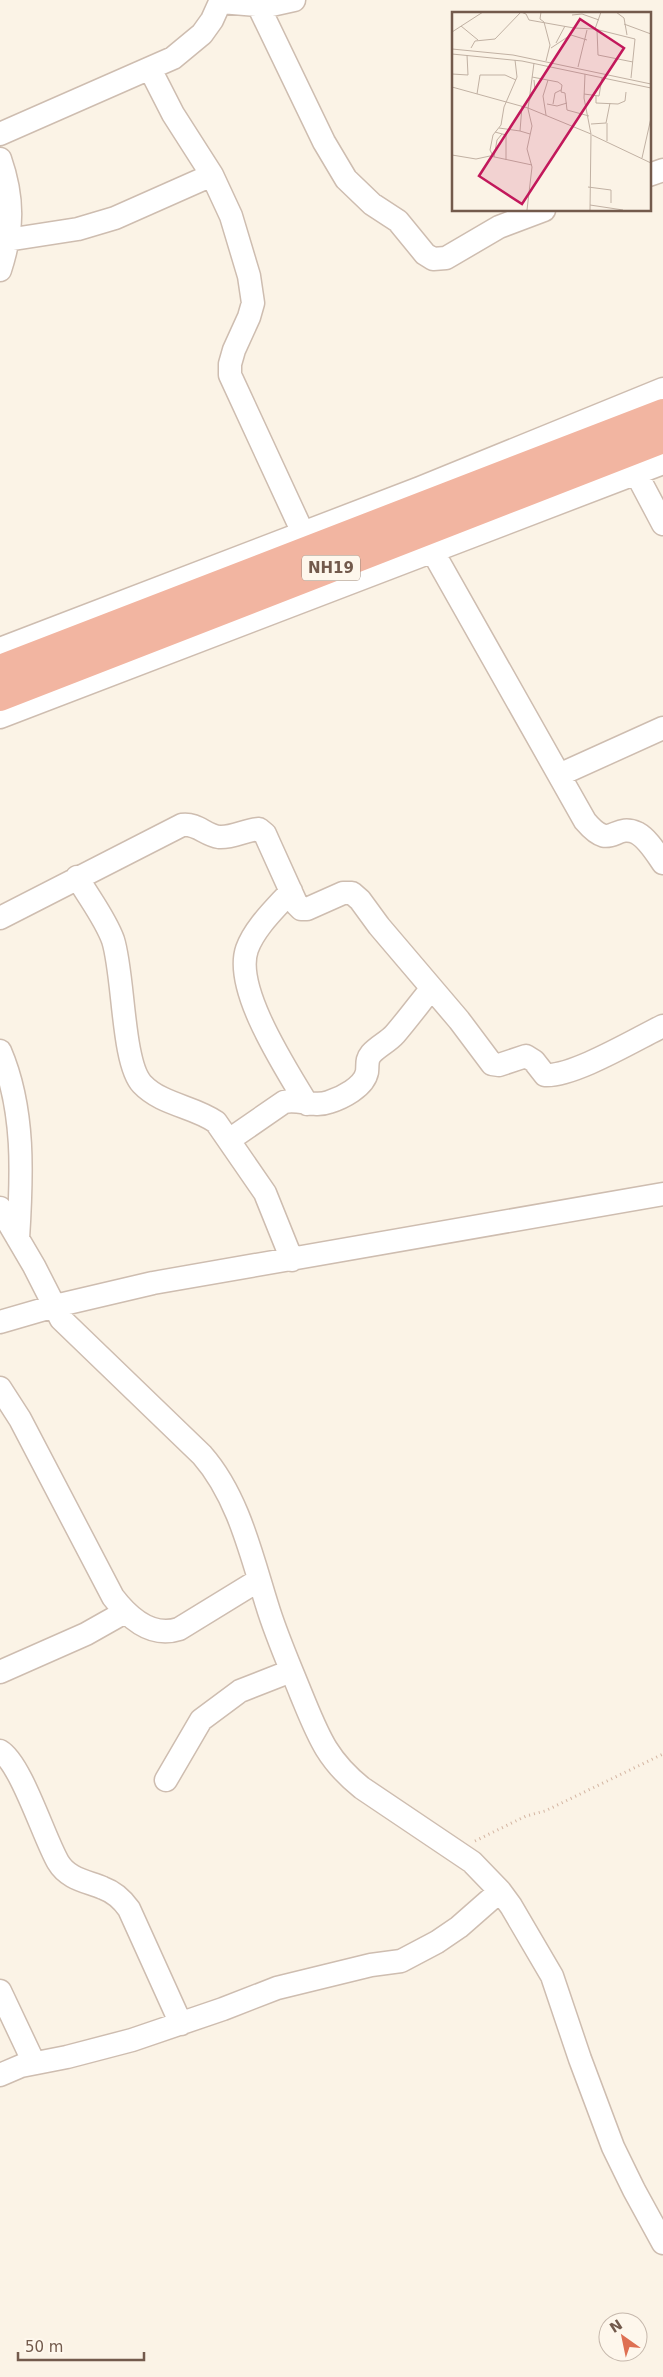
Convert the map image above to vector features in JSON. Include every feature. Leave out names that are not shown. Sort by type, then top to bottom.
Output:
[{"type":"highway","name":"NH19","points":[[0,669],[663,413]]},
{"type":"highway","name":"NH19","points":[[0,697],[663,439]]},
{"type":"street","points":[[0,134],[150,69],[189,47],[202,34],[221,1],[267,6],[294,0]]},
{"type":"street","points":[[258,5],[324,142],[346,180],[372,204],[398,221],[425,254],[434,259],[446,258],[499,227],[541,211]]},
{"type":"street","points":[[150,69],[184,132],[212,175],[231,216],[252,291],[252,303],[250,317],[234,350],[230,364],[230,375],[303,533]]},
{"type":"street","points":[[0,159],[12,210],[8,240],[0,270]]},
{"type":"street","points":[[650,175],[663,170]]},
{"type":"street","points":[[8,240],[78,228],[115,218],[212,175]]},
{"type":"street","points":[[0,649],[303,533],[663,389]]},
{"type":"street","points":[[0,717],[663,463]]},
{"type":"street","points":[[636,473],[663,524]]},
{"type":"street","points":[[433,552],[585,821],[598,835],[609,837],[627,831],[636,833],[649,844],[663,862]]},
{"type":"street","points":[[559,775],[663,728]]},
{"type":"street","points":[[0,918],[182,825],[190,824],[217,836],[228,837],[259,829],[265,834],[297,905],[307,910],[335,896],[352,893],[360,900],[379,926],[459,1020],[492,1064],[499,1065],[526,1056],[534,1061],[546,1074],[555,1076],[570,1071],[663,1026]]},
{"type":"street","points":[[78,877],[113,940],[124,1003],[130,1060],[135,1074],[154,1095],[206,1115],[216,1122],[265,1193],[288,1249]]},
{"type":"street","points":[[291,890],[252,938],[246,950],[245,961],[252,1000],[277,1053],[307,1104]]},
{"type":"street","points":[[230,1140],[284,1102],[290,1100],[315,1105],[331,1102],[362,1082],[367,1074],[366,1061],[370,1055],[394,1035],[431,989]]},
{"type":"street","points":[[0,1051],[16,1097],[20,1150],[18,1239]]},
{"type":"street","points":[[0,1322],[49,1296],[161,1282],[288,1249],[663,1194]]},
{"type":"street","points":[[0,1208],[69,1328],[211,1464],[231,1502],[250,1550],[291,1671],[323,1747],[346,1774],[456,1850],[500,1891],[529,1935],[552,1976],[580,2059],[613,2147],[663,2243]]},
{"type":"street","points":[[0,1388],[20,1419],[113,1597],[124,1612],[137,1622],[155,1631],[168,1633],[196,1620],[259,1580]]},
{"type":"street","points":[[0,1672],[86,1634],[124,1612]]},
{"type":"street","points":[[166,1780],[201,1720],[240,1691],[291,1671]]},
{"type":"street","points":[[0,1751],[4,1753],[20,1778],[59,1864],[70,1875],[83,1882],[112,1892],[129,1909],[181,2024]]},
{"type":"street","points":[[0,2075],[27,2065],[132,2040],[277,1988],[371,1964],[401,1961],[437,1942],[460,1927],[500,1891]]},
{"type":"street","points":[[0,1991],[27,2065]]},
{"type":"street","points":[[0,2057],[27,2065]]},
{"type":"path","points":[[456,1850],[526,1816],[545,1811],[663,1754]]}]
